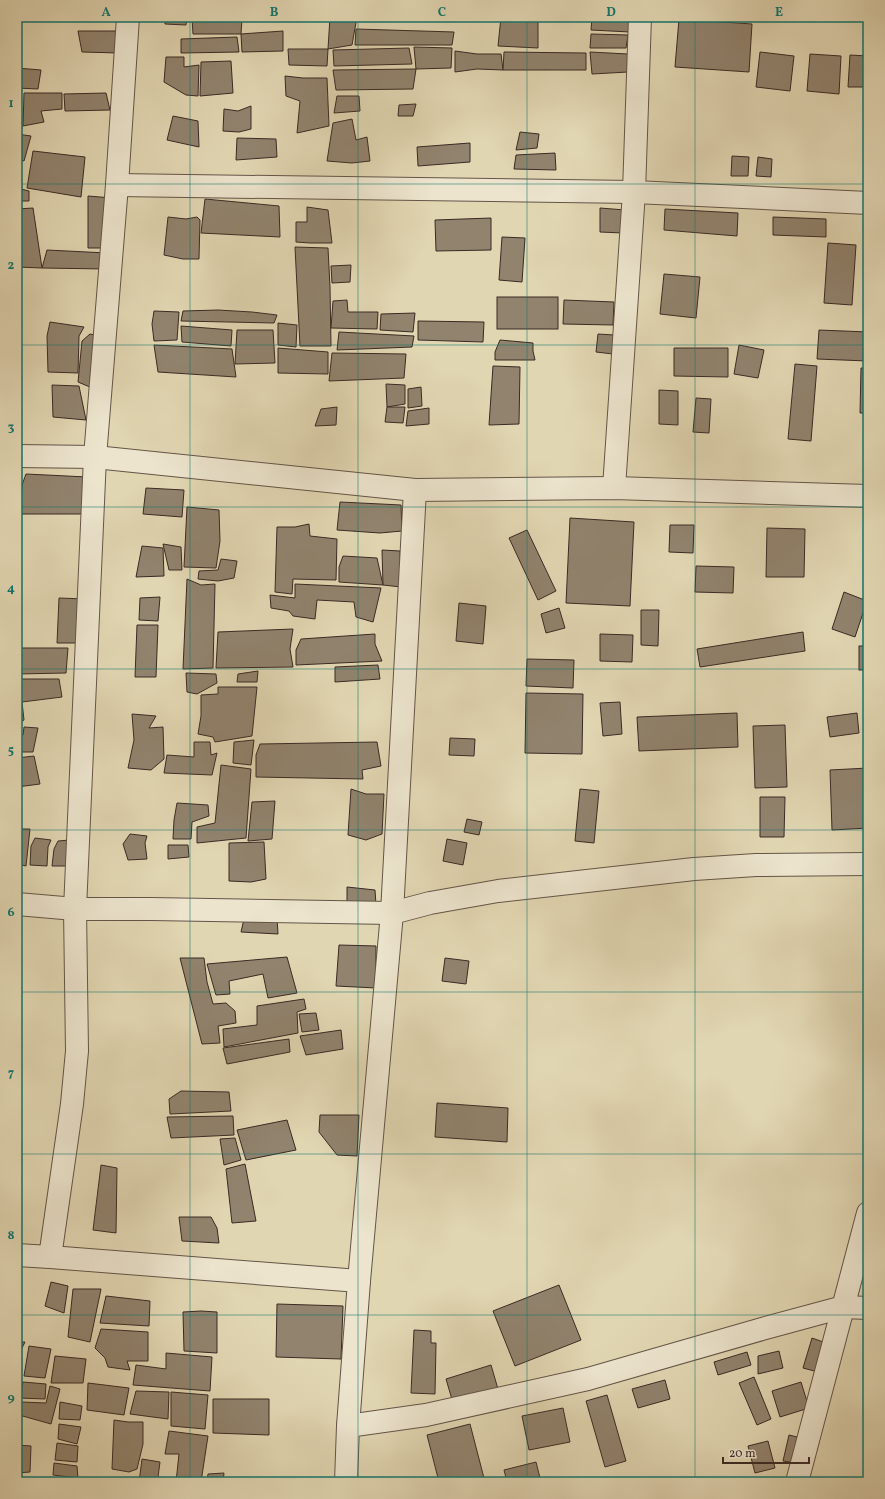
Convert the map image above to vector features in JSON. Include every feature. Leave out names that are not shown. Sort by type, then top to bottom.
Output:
[{"type":"street","points":[[50,1257],[72,1104],[77,1051],[75,908],[95,457],[117,185],[128,17]]},
{"type":"street","points":[[614,488],[634,192],[640,17]]},
{"type":"street","points":[[117,185],[634,192],[868,203]]},
{"type":"street","points":[[17,456],[95,457],[415,490],[614,488],[868,496]]},
{"type":"street","points":[[346,1482],[348,1426],[359,1281],[392,913],[415,490]]},
{"type":"street","points":[[17,904],[75,908],[392,913],[430,903],[498,891],[694,869],[756,864],[868,864]]},
{"type":"street","points":[[797,1482],[868,1213]]},
{"type":"street","points":[[17,1256],[50,1257],[359,1281]]},
{"type":"street","points":[[348,1426],[426,1415],[588,1379],[762,1328],[843,1307],[868,1308]]},
{"type":"building","points":[[165,17],[187,17],[186,25],[165,24]]},
{"type":"building","points":[[330,17],[357,17],[352,45],[328,49]]},
{"type":"building","points":[[501,17],[538,17],[538,48],[498,46]]},
{"type":"building","points":[[592,17],[606,17],[632,22],[630,32],[591,30]]},
{"type":"building","points":[[192,18],[242,18],[241,34],[193,34]]},
{"type":"building","points":[[679,19],[752,24],[749,72],[675,67]]},
{"type":"building","points":[[356,29],[454,32],[452,45],[355,45]]},
{"type":"building","points":[[78,31],[118,31],[119,53],[82,52]]},
{"type":"building","points":[[283,31],[283,51],[242,52],[241,34]]},
{"type":"building","points":[[591,34],[628,35],[626,48],[590,48]]},
{"type":"building","points":[[237,37],[239,52],[181,53],[181,39]]},
{"type":"building","points":[[414,47],[452,48],[451,68],[416,69]]},
{"type":"building","points":[[409,48],[412,64],[334,66],[333,50]]},
{"type":"building","points":[[288,49],[328,49],[327,66],[289,65]]},
{"type":"building","points":[[455,51],[477,54],[501,54],[503,70],[477,69],[455,72]]},
{"type":"building","points":[[504,52],[586,53],[586,70],[503,70]]},
{"type":"building","points":[[590,52],[628,54],[628,72],[592,74]]},
{"type":"building","points":[[760,52],[794,56],[790,91],[756,87]]},
{"type":"building","points":[[810,54],[841,56],[839,94],[807,91]]},
{"type":"building","points":[[850,55],[868,56],[868,87],[848,87]]},
{"type":"building","points":[[166,57],[184,57],[184,67],[199,65],[198,96],[186,95],[164,82]]},
{"type":"building","points":[[231,61],[233,93],[200,96],[201,62]]},
{"type":"building","points":[[17,68],[41,70],[38,89],[17,88]]},
{"type":"building","points":[[416,69],[413,89],[336,90],[333,70]]},
{"type":"building","points":[[285,76],[327,78],[329,126],[297,133],[300,101],[286,96]]},
{"type":"building","points":[[17,93],[21,94],[22,129],[17,129]]},
{"type":"building","points":[[24,93],[62,93],[62,109],[41,111],[44,122],[23,126]]},
{"type":"building","points":[[106,93],[110,110],[65,111],[64,94]]},
{"type":"building","points":[[337,96],[359,96],[360,111],[334,113]]},
{"type":"building","points":[[416,104],[413,116],[398,116],[399,105]]},
{"type":"building","points":[[251,106],[251,129],[239,132],[223,131],[224,109],[238,111]]},
{"type":"building","points":[[173,116],[198,121],[199,147],[167,140]]},
{"type":"building","points":[[352,119],[356,140],[367,137],[370,161],[352,163],[327,161],[333,123]]},
{"type":"building","points":[[520,132],[539,134],[537,148],[516,150]]},
{"type":"building","points":[[17,134],[31,136],[24,161],[17,159]]},
{"type":"building","points":[[237,138],[276,139],[277,157],[236,160]]},
{"type":"building","points":[[470,143],[470,162],[418,166],[417,147]]},
{"type":"building","points":[[33,151],[85,157],[81,197],[27,188]]},
{"type":"building","points":[[555,153],[556,170],[514,169],[516,155]]},
{"type":"building","points":[[732,156],[749,157],[748,176],[731,176]]},
{"type":"building","points":[[758,157],[772,159],[771,177],[756,176]]},
{"type":"building","points":[[17,188],[29,191],[29,201],[17,201]]},
{"type":"building","points":[[88,196],[112,198],[108,248],[88,248]]},
{"type":"building","points":[[205,199],[279,206],[280,237],[201,233]]},
{"type":"building","points":[[307,207],[328,210],[332,243],[296,242],[296,222],[307,222]]},
{"type":"building","points":[[33,208],[42,268],[17,267],[17,209]]},
{"type":"building","points":[[600,208],[625,210],[623,233],[600,232]]},
{"type":"building","points":[[665,209],[738,213],[737,236],[664,230]]},
{"type":"building","points":[[168,217],[186,219],[197,217],[200,220],[199,259],[183,259],[164,255]]},
{"type":"building","points":[[773,217],[826,219],[826,237],[773,235]]},
{"type":"building","points":[[491,218],[491,250],[436,251],[435,220]]},
{"type":"building","points":[[502,237],[525,238],[522,282],[499,280]]},
{"type":"building","points":[[828,243],[856,245],[852,305],[824,303]]},
{"type":"building","points":[[295,247],[328,248],[331,346],[300,346]]},
{"type":"building","points":[[47,250],[107,253],[105,269],[42,268]]},
{"type":"building","points":[[351,265],[350,282],[332,283],[331,266]]},
{"type":"building","points":[[664,274],[700,277],[696,318],[660,314]]},
{"type":"building","points":[[497,297],[558,297],[558,329],[497,329]]},
{"type":"building","points":[[347,300],[348,312],[378,312],[377,329],[331,328],[333,301]]},
{"type":"building","points":[[564,300],[614,302],[613,325],[563,324]]},
{"type":"building","points":[[218,310],[277,315],[274,323],[181,321],[183,311]]},
{"type":"building","points":[[154,311],[179,312],[177,340],[154,341],[152,324]]},
{"type":"building","points":[[415,313],[413,332],[380,330],[381,314]]},
{"type":"building","points":[[418,321],[484,322],[483,342],[418,340]]},
{"type":"building","points":[[50,322],[84,327],[79,336],[78,373],[48,372],[47,336]]},
{"type":"building","points":[[278,323],[297,325],[296,347],[278,345]]},
{"type":"building","points":[[181,326],[232,330],[231,346],[182,342]]},
{"type":"building","points":[[237,330],[273,330],[275,363],[235,364]]},
{"type":"building","points":[[819,330],[868,332],[868,361],[817,359]]},
{"type":"building","points":[[339,332],[414,336],[412,347],[337,350]]},
{"type":"building","points":[[90,334],[103,337],[97,390],[78,382],[82,341]]},
{"type":"building","points":[[598,334],[614,335],[613,354],[596,352]]},
{"type":"building","points":[[500,340],[533,343],[535,360],[495,360],[495,352]]},
{"type":"building","points":[[154,345],[232,349],[236,377],[158,372]]},
{"type":"building","points":[[739,345],[764,350],[758,378],[734,374]]},
{"type":"building","points":[[278,348],[328,352],[328,374],[278,373]]},
{"type":"building","points":[[674,348],[728,348],[728,377],[674,376]]},
{"type":"building","points":[[332,353],[406,354],[404,378],[329,381]]},
{"type":"building","points":[[795,364],[817,366],[811,441],[788,439]]},
{"type":"building","points":[[493,366],[520,367],[519,424],[489,425]]},
{"type":"building","points":[[861,368],[868,368],[868,413],[860,413]]},
{"type":"building","points":[[386,384],[405,385],[405,404],[387,407]]},
{"type":"building","points":[[52,385],[79,386],[86,420],[53,417]]},
{"type":"building","points":[[421,387],[422,406],[408,408],[408,389]]},
{"type":"building","points":[[659,390],[678,391],[678,425],[659,424]]},
{"type":"building","points":[[696,398],[711,399],[709,433],[693,432]]},
{"type":"building","points":[[337,407],[336,425],[315,426],[321,409]]},
{"type":"building","points":[[387,407],[405,407],[403,423],[385,422]]},
{"type":"building","points":[[429,408],[429,424],[406,426],[408,411]]},
{"type":"building","points":[[26,474],[87,477],[89,514],[19,514],[22,485]]},
{"type":"building","points":[[146,488],[184,490],[182,517],[143,514]]},
{"type":"building","points":[[340,502],[401,505],[402,531],[380,533],[337,530]]},
{"type":"building","points":[[187,507],[219,510],[220,541],[216,568],[184,567]]},
{"type":"building","points":[[570,518],[634,522],[630,606],[566,603]]},
{"type":"building","points":[[309,524],[310,536],[337,539],[336,580],[293,579],[292,594],[275,592],[277,527],[295,527]]},
{"type":"building","points":[[670,525],[694,525],[693,553],[669,552]]},
{"type":"building","points":[[767,528],[805,529],[804,577],[766,577]]},
{"type":"building","points":[[527,530],[556,591],[538,600],[509,538]]},
{"type":"building","points":[[163,544],[181,547],[182,570],[169,570]]},
{"type":"building","points":[[142,546],[163,548],[164,576],[136,577]]},
{"type":"building","points":[[382,550],[400,551],[401,587],[383,585]]},
{"type":"building","points":[[343,556],[377,558],[383,585],[339,582],[339,567]]},
{"type":"building","points":[[221,559],[237,561],[234,578],[218,581],[198,579],[199,571],[218,570]]},
{"type":"building","points":[[696,566],[734,567],[733,593],[695,592]]},
{"type":"building","points":[[187,579],[201,585],[215,584],[213,668],[183,669]]},
{"type":"building","points":[[295,584],[381,588],[373,622],[356,617],[354,602],[317,600],[315,619],[293,616],[289,611],[271,608],[270,595],[295,598]]},
{"type":"building","points":[[844,592],[867,601],[855,637],[832,629]]},
{"type":"building","points":[[160,597],[158,621],[139,620],[140,598]]},
{"type":"building","points":[[59,598],[85,599],[83,643],[57,643]]},
{"type":"building","points":[[459,603],[486,606],[483,644],[456,641]]},
{"type":"building","points":[[559,608],[565,628],[546,633],[541,614]]},
{"type":"building","points":[[641,610],[659,610],[658,646],[641,645]]},
{"type":"building","points":[[137,625],[158,625],[156,677],[135,677]]},
{"type":"building","points":[[293,629],[290,649],[293,667],[216,668],[218,632]]},
{"type":"building","points":[[803,632],[805,651],[700,667],[697,649]]},
{"type":"building","points":[[375,634],[375,644],[382,661],[296,665],[296,650],[301,639]]},
{"type":"building","points":[[600,634],[633,635],[632,662],[600,661]]},
{"type":"building","points":[[859,646],[868,646],[868,670],[859,670]]},
{"type":"building","points":[[17,648],[68,648],[66,673],[17,674]]},
{"type":"building","points":[[527,659],[574,660],[573,688],[526,686]]},
{"type":"building","points":[[378,665],[380,679],[335,682],[335,667]]},
{"type":"building","points":[[258,671],[257,682],[237,682],[238,674]]},
{"type":"building","points":[[186,673],[216,674],[217,683],[197,694],[187,692]]},
{"type":"building","points":[[17,679],[59,679],[62,697],[22,702],[24,720],[17,725]]},
{"type":"building","points":[[218,687],[257,687],[252,736],[215,742],[213,737],[198,734],[201,716],[201,695],[218,694]]},
{"type":"building","points":[[526,693],[583,694],[582,754],[525,753]]},
{"type":"building","points":[[620,702],[622,734],[603,736],[600,703]]},
{"type":"building","points":[[737,713],[738,747],[639,751],[637,717]]},
{"type":"building","points":[[857,713],[859,733],[830,737],[827,717]]},
{"type":"building","points":[[132,714],[156,716],[149,728],[163,727],[164,759],[151,770],[128,768],[134,740]]},
{"type":"building","points":[[785,725],[787,787],[755,788],[753,726]]},
{"type":"building","points":[[24,727],[38,728],[33,752],[17,752],[17,735],[23,735]]},
{"type":"building","points":[[450,738],[475,739],[474,756],[449,755]]},
{"type":"building","points":[[254,740],[251,765],[233,763],[234,742]]},
{"type":"building","points":[[194,742],[210,742],[211,755],[217,753],[212,775],[164,773],[167,755],[194,757]]},
{"type":"building","points":[[377,742],[381,766],[362,770],[363,779],[256,777],[256,755],[260,744]]},
{"type":"building","points":[[34,756],[40,784],[17,787],[17,758]]},
{"type":"building","points":[[221,765],[251,769],[246,838],[197,843],[197,827],[215,823]]},
{"type":"building","points":[[868,768],[868,828],[832,830],[830,770]]},
{"type":"building","points":[[351,789],[366,794],[384,794],[382,834],[366,840],[348,835]]},
{"type":"building","points":[[580,789],[599,791],[594,843],[575,841]]},
{"type":"building","points":[[760,797],[785,797],[784,837],[760,837]]},
{"type":"building","points":[[275,801],[272,839],[248,841],[252,802]]},
{"type":"building","points":[[177,803],[208,805],[209,816],[192,822],[191,839],[173,839]]},
{"type":"building","points":[[467,819],[482,822],[479,835],[464,832]]},
{"type":"building","points":[[17,829],[30,829],[26,866],[17,864]]},
{"type":"building","points":[[130,834],[147,836],[145,843],[147,859],[128,860],[123,844]]},
{"type":"building","points":[[35,838],[51,840],[48,847],[47,866],[30,865],[31,846]]},
{"type":"building","points":[[447,839],[467,843],[463,865],[443,861]]},
{"type":"building","points":[[70,840],[67,866],[52,866],[54,849],[58,841]]},
{"type":"building","points":[[264,842],[266,879],[251,882],[229,881],[229,843]]},
{"type":"building","points":[[168,845],[188,845],[189,857],[168,859]]},
{"type":"building","points":[[347,887],[375,890],[376,905],[347,904]]},
{"type":"building","points":[[277,918],[278,934],[241,932],[244,919]]},
{"type":"building","points":[[339,945],[376,946],[376,988],[336,986]]},
{"type":"building","points":[[287,957],[297,993],[268,998],[263,974],[229,981],[230,994],[216,995],[207,964]]},
{"type":"building","points":[[180,958],[204,958],[207,982],[213,1004],[226,1003],[235,1011],[236,1023],[218,1026],[220,1043],[202,1044]]},
{"type":"building","points":[[445,958],[469,961],[466,984],[442,981]]},
{"type":"building","points":[[304,999],[306,1009],[297,1012],[298,1033],[224,1047],[223,1029],[257,1025],[257,1006]]},
{"type":"building","points":[[316,1013],[319,1030],[302,1032],[299,1014]]},
{"type":"building","points":[[341,1030],[343,1049],[306,1055],[300,1036]]},
{"type":"building","points":[[289,1039],[290,1052],[227,1064],[223,1048]]},
{"type":"building","points":[[181,1091],[229,1092],[231,1111],[170,1114],[169,1099]]},
{"type":"building","points":[[437,1103],[508,1108],[507,1142],[435,1137]]},
{"type":"building","points":[[320,1115],[359,1115],[357,1156],[337,1155],[319,1132]]},
{"type":"building","points":[[233,1116],[234,1135],[171,1138],[167,1117]]},
{"type":"building","points":[[287,1120],[296,1150],[246,1160],[237,1130]]},
{"type":"building","points":[[235,1138],[241,1160],[224,1165],[220,1139]]},
{"type":"building","points":[[245,1164],[256,1221],[232,1223],[226,1169]]},
{"type":"building","points":[[101,1165],[117,1168],[116,1233],[93,1230]]},
{"type":"building","points":[[179,1217],[211,1217],[217,1228],[219,1243],[182,1241]]},
{"type":"building","points":[[17,1281],[20,1281],[18,1302],[17,1302]]},
{"type":"building","points":[[51,1282],[68,1286],[64,1313],[45,1306]]},
{"type":"building","points":[[559,1285],[581,1340],[515,1366],[493,1311]]},
{"type":"building","points":[[73,1289],[101,1289],[90,1342],[68,1337]]},
{"type":"building","points":[[106,1296],[150,1301],[149,1326],[100,1323]]},
{"type":"building","points":[[277,1304],[343,1306],[341,1359],[276,1357]]},
{"type":"building","points":[[183,1312],[217,1312],[217,1353],[184,1351]]},
{"type":"building","points":[[101,1329],[148,1332],[148,1361],[127,1361],[130,1370],[108,1367],[105,1358],[95,1348]]},
{"type":"building","points":[[414,1330],[431,1331],[431,1343],[436,1343],[435,1394],[411,1393]]},
{"type":"building","points":[[812,1338],[826,1343],[818,1372],[803,1368]]},
{"type":"building","points":[[17,1342],[25,1342],[19,1354],[17,1354]]},
{"type":"building","points":[[29,1346],[51,1349],[45,1378],[24,1376]]},
{"type":"building","points":[[779,1351],[783,1368],[758,1374],[758,1356]]},
{"type":"building","points":[[747,1352],[751,1365],[718,1375],[714,1362]]},
{"type":"building","points":[[166,1353],[212,1357],[210,1391],[133,1385],[136,1365],[166,1369]]},
{"type":"building","points":[[55,1356],[86,1359],[83,1383],[51,1383]]},
{"type":"building","points":[[17,1358],[22,1359],[19,1379],[17,1378]]},
{"type":"building","points":[[491,1365],[498,1389],[453,1403],[446,1379]]},
{"type":"building","points":[[754,1377],[771,1419],[757,1425],[739,1383]]},
{"type":"building","points":[[665,1380],[670,1399],[638,1408],[632,1389]]},
{"type":"building","points":[[23,1382],[46,1384],[45,1399],[19,1398]]},
{"type":"building","points":[[801,1382],[809,1408],[780,1417],[772,1391]]},
{"type":"building","points":[[88,1383],[129,1388],[124,1415],[87,1410]]},
{"type":"building","points":[[50,1386],[60,1389],[51,1424],[19,1415],[21,1402],[46,1403]]},
{"type":"building","points":[[136,1391],[169,1392],[168,1419],[130,1414]]},
{"type":"building","points":[[171,1392],[208,1395],[205,1429],[171,1426]]},
{"type":"building","points":[[607,1395],[626,1461],[605,1467],[586,1401]]},
{"type":"building","points":[[213,1399],[269,1399],[269,1435],[213,1433]]},
{"type":"building","points":[[60,1402],[82,1406],[80,1420],[59,1419]]},
{"type":"building","points":[[563,1408],[570,1442],[529,1450],[522,1416]]},
{"type":"building","points":[[114,1420],[143,1422],[143,1444],[137,1469],[129,1472],[112,1469]]},
{"type":"building","points":[[59,1424],[81,1427],[77,1444],[58,1439]]},
{"type":"building","points":[[470,1424],[485,1482],[439,1482],[427,1435]]},
{"type":"building","points":[[169,1431],[208,1436],[201,1482],[176,1482],[179,1454],[165,1454]]},
{"type":"building","points":[[789,1435],[801,1438],[795,1463],[783,1461]]},
{"type":"building","points":[[768,1441],[775,1468],[755,1473],[748,1446]]},
{"type":"building","points":[[57,1443],[78,1446],[77,1462],[55,1460]]},
{"type":"building","points":[[17,1445],[31,1446],[30,1472],[17,1473]]},
{"type":"building","points":[[142,1459],[160,1462],[158,1477],[166,1480],[166,1482],[139,1482]]},
{"type":"building","points":[[536,1462],[541,1482],[507,1482],[504,1470]]},
{"type":"building","points":[[54,1463],[77,1466],[78,1478],[53,1475]]},
{"type":"building","points":[[224,1473],[223,1482],[207,1482],[208,1474]]},
{"type":"building","points":[[33,1478],[33,1482],[17,1482],[17,1479]]}]
